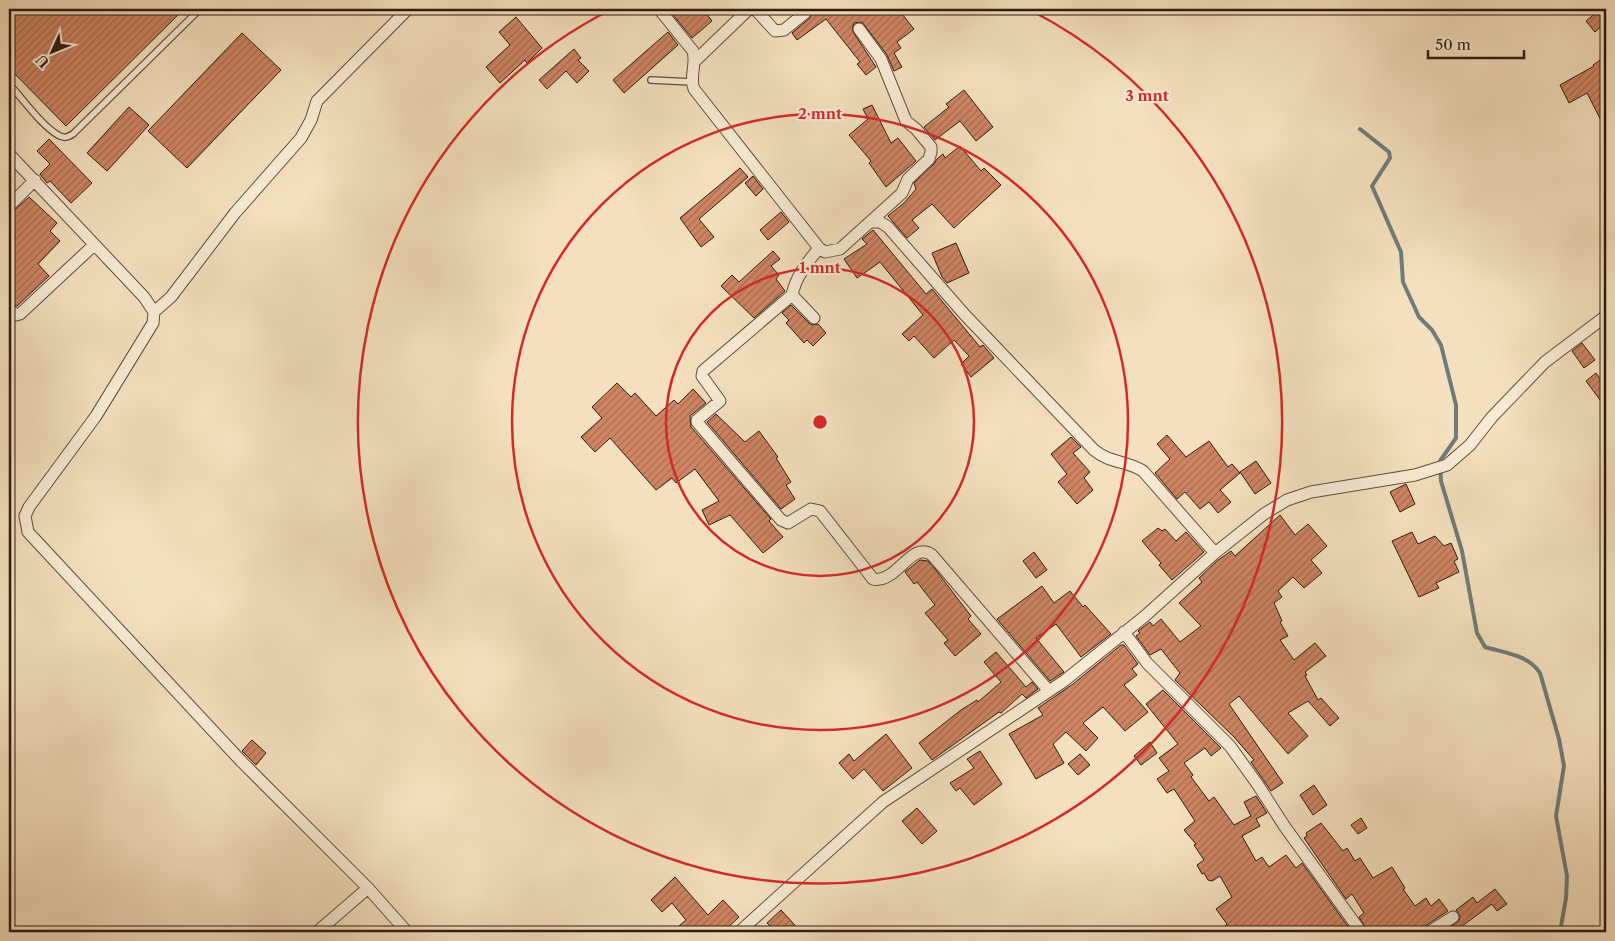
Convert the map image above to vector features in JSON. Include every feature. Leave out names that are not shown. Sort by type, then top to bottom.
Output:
[{"type":"street","points":[[154,312],[171,297],[235,213],[301,138],[311,120],[317,101],[408,9]]},
{"type":"street","points":[[659,9],[693,51],[696,60],[692,82],[819,248],[825,252],[840,249],[902,193],[908,179],[928,159],[932,152],[931,147],[904,117],[881,59],[858,29]]},
{"type":"street","points":[[696,60],[749,9]]},
{"type":"street","points":[[755,9],[776,31],[784,30],[806,13]]},
{"type":"street","points":[[9,154],[144,298],[154,312],[153,323],[96,416],[29,507],[25,516],[28,532],[241,761],[368,888],[407,932]]},
{"type":"street","points":[[9,206],[35,180]]},
{"type":"street","points":[[870,222],[880,222],[888,228],[965,315],[1094,450],[1104,458],[1134,465],[1143,471],[1215,553]]},
{"type":"street","points":[[9,309],[16,316],[20,314],[94,245]]},
{"type":"street","points":[[819,248],[803,269],[795,284],[792,295],[703,371],[702,376],[720,401],[697,422],[781,520],[788,523],[811,509],[820,511],[873,579],[885,579],[919,552],[928,552],[932,555],[1049,691]]},
{"type":"street","points":[[792,295],[814,318]]},
{"type":"street","points":[[739,932],[883,802],[1049,691],[1124,632],[1215,553],[1264,514],[1287,500],[1311,492],[1415,475],[1447,465],[1470,445],[1492,418],[1545,362],[1606,316]]},
{"type":"street","points":[[1124,632],[1147,663],[1230,746],[1285,827],[1361,932]]},
{"type":"street","points":[[317,932],[368,888]]},
{"type":"street","points":[[1429,932],[1453,917]]},
{"type":"lane","points":[[9,84],[47,126],[59,136],[66,138],[73,134],[200,9]]},
{"type":"lane","points":[[651,80],[692,82]]},
{"type":"building","points":[[19,9],[184,9],[66,126],[9,68],[9,19]]},
{"type":"building","points":[[668,9],[703,9],[712,21],[692,38]]},
{"type":"building","points":[[811,9],[898,9],[914,29],[897,42],[901,48],[894,53],[902,67],[894,71],[887,55],[862,22],[854,23],[852,30],[876,67],[866,75],[857,64],[860,62],[826,19],[797,40],[792,33],[810,18]]},
{"type":"building","points":[[1601,9],[1606,16],[1606,22],[1595,32],[1586,21]]},
{"type":"building","points":[[516,17],[542,48],[527,63],[525,60],[500,83],[486,67],[510,45],[499,32]]},
{"type":"building","points":[[668,32],[678,45],[624,93],[613,80]]},
{"type":"building","points":[[242,33],[281,70],[187,168],[148,131]]},
{"type":"building","points":[[574,49],[581,58],[578,60],[589,71],[577,83],[566,71],[547,89],[539,80]]},
{"type":"building","points":[[1606,56],[1606,130],[1587,93],[1569,103],[1560,85],[1594,66]]},
{"type":"building","points":[[964,90],[993,127],[976,141],[960,121],[935,140],[924,127],[949,107],[946,104]]},
{"type":"building","points":[[872,105],[891,143],[898,138],[916,161],[886,187],[869,163],[871,161],[849,135],[868,119],[863,109]]},
{"type":"building","points":[[129,107],[149,125],[107,171],[87,153]]},
{"type":"building","points":[[49,139],[92,183],[71,203],[50,181],[47,183],[40,174],[50,164],[37,151]]},
{"type":"building","points":[[960,146],[981,171],[984,168],[1001,185],[954,228],[932,204],[912,220],[919,228],[907,238],[888,216],[904,203],[916,189],[914,183],[937,159],[943,154],[945,158]]},
{"type":"building","points":[[740,168],[748,177],[699,219],[714,237],[701,247],[680,218]]},
{"type":"building","points":[[753,176],[763,189],[756,196],[745,183]]},
{"type":"building","points":[[29,197],[57,223],[50,231],[60,241],[38,264],[49,276],[17,306],[9,302],[9,215]]},
{"type":"building","points":[[781,212],[789,222],[768,240],[760,230]]},
{"type":"building","points":[[873,230],[926,294],[932,289],[980,347],[983,345],[994,358],[971,377],[961,364],[969,356],[954,340],[934,358],[914,336],[909,341],[902,334],[923,315],[880,262],[857,278],[844,259],[867,244],[862,239]]},
{"type":"building","points":[[956,243],[969,273],[947,283],[942,277],[932,253]]},
{"type":"building","points":[[773,251],[780,259],[771,266],[779,275],[776,279],[785,291],[754,318],[721,286],[732,275],[739,282]]},
{"type":"building","points":[[791,305],[809,323],[812,325],[818,324],[826,333],[813,346],[807,340],[804,343],[786,323],[789,320],[782,313]]},
{"type":"building","points":[[1582,343],[1595,360],[1584,368],[1572,351]]},
{"type":"building","points":[[1596,373],[1606,387],[1606,408],[1586,381]]},
{"type":"building","points":[[617,383],[631,397],[635,393],[656,416],[674,400],[678,404],[693,389],[706,403],[690,416],[691,427],[771,519],[769,521],[783,537],[763,553],[730,515],[709,525],[702,510],[719,501],[695,469],[676,483],[672,478],[656,490],[610,438],[595,452],[581,437],[602,418],[592,407]]},
{"type":"building","points":[[716,414],[745,442],[759,431],[778,457],[776,458],[791,482],[786,485],[795,499],[781,509],[707,422]]},
{"type":"building","points":[[1167,435],[1186,457],[1209,441],[1228,467],[1232,464],[1240,473],[1220,490],[1231,502],[1218,513],[1209,502],[1200,509],[1185,492],[1177,499],[1155,473],[1170,459],[1157,444]]},
{"type":"building","points":[[1071,437],[1081,447],[1073,453],[1090,472],[1084,478],[1093,490],[1077,504],[1058,482],[1067,474],[1051,454]]},
{"type":"building","points":[[1256,461],[1271,483],[1255,494],[1240,472]]},
{"type":"building","points":[[1406,484],[1415,504],[1400,512],[1390,492]]},
{"type":"building","points":[[1280,515],[1295,535],[1308,524],[1327,546],[1311,560],[1322,573],[1304,588],[1293,577],[1278,591],[1282,597],[1274,603],[1282,621],[1280,622],[1288,636],[1280,640],[1294,660],[1315,643],[1326,656],[1305,672],[1307,675],[1305,676],[1318,700],[1321,698],[1339,718],[1330,726],[1308,701],[1288,713],[1308,736],[1288,754],[1239,696],[1229,704],[1283,783],[1271,791],[1251,762],[1254,760],[1234,737],[1175,680],[1180,673],[1161,649],[1150,655],[1136,636],[1140,633],[1138,631],[1150,622],[1153,626],[1161,619],[1180,642],[1201,626],[1179,603],[1202,582],[1199,578],[1217,561],[1231,551],[1235,556]]},
{"type":"building","points":[[1158,528],[1162,531],[1165,529],[1176,541],[1186,532],[1204,552],[1172,580],[1159,565],[1161,563],[1142,541]]},
{"type":"building","points":[[1412,532],[1418,544],[1435,536],[1444,546],[1451,543],[1458,559],[1454,561],[1459,572],[1436,583],[1439,588],[1419,597],[1392,541]]},
{"type":"building","points":[[1034,552],[1047,570],[1036,578],[1023,561]]},
{"type":"building","points":[[920,560],[928,561],[935,569],[971,616],[968,619],[981,634],[955,656],[944,643],[948,640],[925,613],[935,605],[917,582],[914,584],[905,572]]},
{"type":"building","points":[[1042,586],[1054,603],[1070,591],[1083,607],[1085,605],[1111,634],[1081,657],[1056,624],[1036,638],[1064,672],[1050,681],[997,619]]},
{"type":"building","points":[[1121,645],[1124,645],[1138,664],[1132,669],[1137,675],[1124,685],[1148,712],[1125,731],[1103,707],[1083,723],[1098,738],[1086,751],[1066,732],[1053,744],[1064,763],[1036,779],[1009,734],[1043,715],[1038,708],[1073,684]]},
{"type":"building","points":[[996,652],[1026,687],[1032,682],[1038,689],[1026,698],[1022,694],[1001,713],[999,712],[932,760],[919,743],[961,710],[977,700],[978,702],[1001,682],[984,662]]},
{"type":"building","points":[[1163,690],[1221,748],[1211,756],[1205,748],[1184,763],[1193,775],[1191,777],[1209,801],[1214,797],[1234,825],[1251,816],[1244,802],[1256,796],[1267,813],[1256,819],[1260,826],[1242,836],[1256,861],[1262,857],[1269,867],[1286,855],[1296,868],[1302,863],[1352,932],[1219,932],[1227,924],[1216,909],[1232,897],[1220,876],[1212,881],[1208,880],[1204,873],[1202,874],[1197,865],[1204,860],[1194,845],[1196,844],[1184,830],[1195,821],[1174,789],[1167,793],[1157,779],[1169,771],[1159,758],[1178,744],[1146,704]]},
{"type":"building","points":[[886,734],[912,768],[883,791],[864,769],[853,779],[839,763],[849,754],[854,761]]},
{"type":"building","points":[[252,740],[266,753],[256,765],[242,751]]},
{"type":"building","points":[[1150,742],[1157,753],[1141,765],[1134,756]]},
{"type":"building","points":[[980,751],[1002,784],[974,805],[960,788],[956,791],[950,783],[974,768],[967,759]]},
{"type":"building","points":[[1080,754],[1090,765],[1078,775],[1068,764]]},
{"type":"building","points":[[1314,785],[1327,805],[1313,815],[1300,795]]},
{"type":"building","points":[[917,808],[937,831],[922,844],[902,821]]},
{"type":"building","points":[[1361,818],[1367,828],[1358,834],[1351,825]]},
{"type":"building","points":[[1321,823],[1343,851],[1347,848],[1355,861],[1360,858],[1373,878],[1392,867],[1405,888],[1403,889],[1415,906],[1426,898],[1431,906],[1439,899],[1448,911],[1425,926],[1422,932],[1368,932],[1359,917],[1364,913],[1352,894],[1346,899],[1304,838],[1307,836],[1306,833]]},
{"type":"building","points":[[675,877],[708,915],[723,900],[739,917],[723,932],[672,932],[686,920],[672,903],[662,912],[651,900]]},
{"type":"building","points":[[1495,889],[1507,904],[1497,911],[1492,904],[1454,932],[1443,932],[1459,921],[1460,916],[1456,910],[1473,897],[1477,903]]},
{"type":"building","points":[[781,910],[801,932],[776,932],[767,923]]},
{"type":"waterway","points":[[1360,129],[1389,152],[1390,158],[1372,186],[1401,252],[1403,282],[1419,317],[1432,330],[1441,345],[1456,405],[1456,438],[1440,461],[1441,481],[1462,551],[1477,633],[1485,647],[1523,658],[1530,662],[1540,673],[1559,739],[1564,766],[1556,816],[1567,876],[1566,898],[1560,932]]}]
